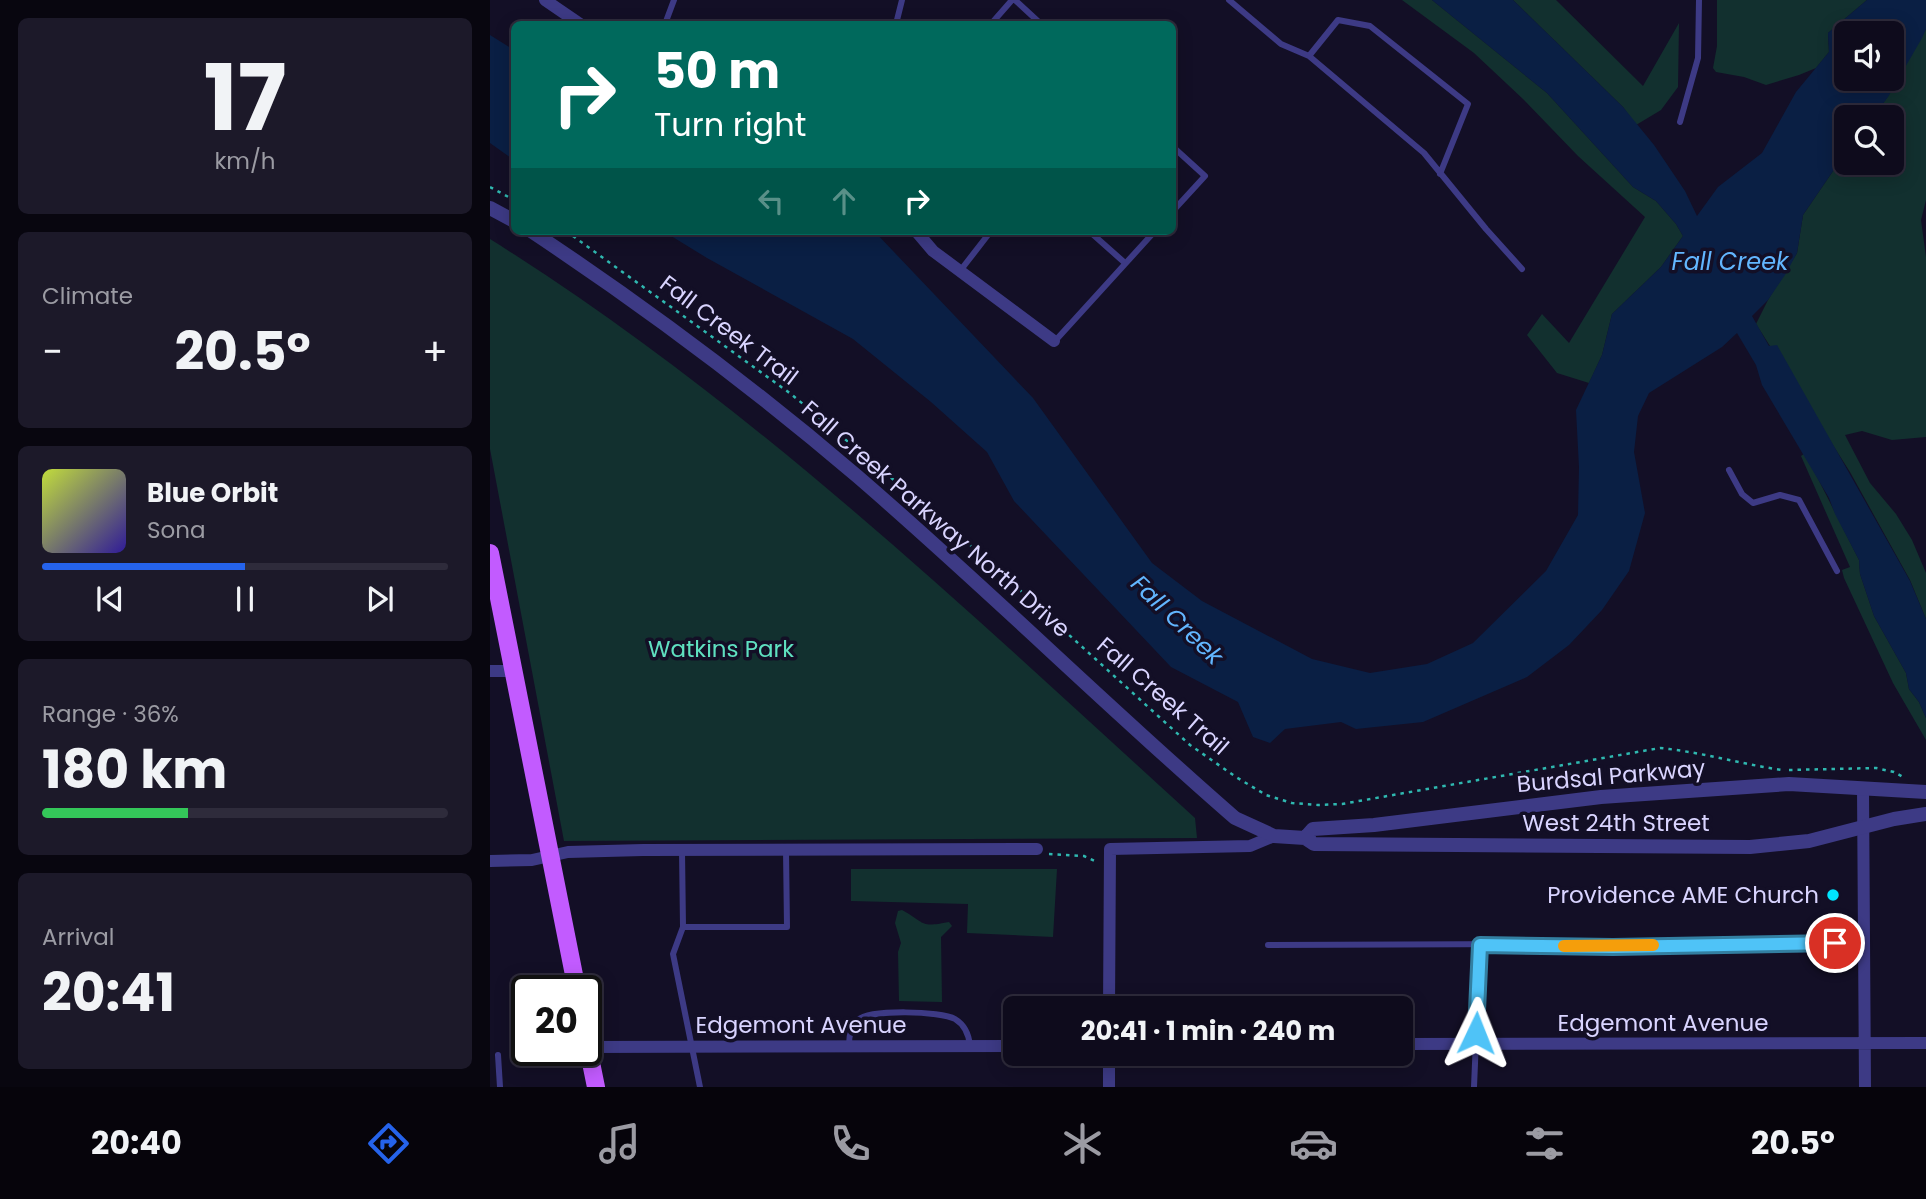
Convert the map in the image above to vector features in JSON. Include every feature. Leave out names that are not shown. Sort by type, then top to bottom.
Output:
[{"type":"main road","points":[[490,553],[575,975]]},
{"type":"main road","points":[[592,1066],[596,1087]]},
{"type":"street","points":[[545,0],[576,21]]},
{"type":"street","points":[[490,208],[511,219]]},
{"type":"street","name":"Fall Creek Parkway North Drive","points":[[537,235],[726,371],[819,444],[1045,644],[1235,818],[1275,836],[1305,838]]},
{"type":"street","points":[[919,235],[933,251],[1054,341]]},
{"type":"street","points":[[490,671],[513,671]]},
{"type":"street","name":"Burdsal Parkway","points":[[1305,838],[1313,830],[1588,798],[1789,785],[1926,792]]},
{"type":"street","points":[[1863,789],[1865,1087]]},
{"type":"street","name":"West 24th Street","points":[[1305,838],[1314,845],[1595,844],[1750,847],[1799,843],[1926,814]]},
{"type":"street","points":[[1110,996],[1110,849],[1250,846],[1275,836]]},
{"type":"street","points":[[490,861],[532,860],[568,852],[642,850],[1037,849]]},
{"type":"street","name":"Edgemont Avenue","points":[[602,1043],[1003,1046]]},
{"type":"street","name":"Edgemont Avenue","points":[[1413,1044],[1926,1043]]},
{"type":"street","points":[[1109,1066],[1109,1087]]},
{"type":"lane","points":[[666,21],[674,0]]},
{"type":"lane","points":[[897,21],[902,0]]},
{"type":"lane","points":[[994,21],[1014,0],[1038,21]]},
{"type":"lane","points":[[1229,0],[1281,44],[1309,56],[1423,153],[1522,269]]},
{"type":"lane","points":[[1680,122],[1698,58],[1699,0]]},
{"type":"lane","points":[[1309,56],[1338,20],[1370,26],[1468,104],[1440,174]]},
{"type":"lane","points":[[1176,150],[1205,176],[1176,208]]},
{"type":"lane","points":[[960,271],[988,235]]},
{"type":"lane","points":[[1094,235],[1125,263]]},
{"type":"lane","points":[[1054,341],[1151,235]]},
{"type":"lane","points":[[1729,471],[1742,494],[1753,503],[1780,495],[1799,500],[1837,571]]},
{"type":"lane","points":[[683,927],[787,927],[786,850]]},
{"type":"lane","points":[[682,851],[683,927],[673,954],[700,1087]]},
{"type":"lane","points":[[1268,945],[1613,947],[1864,942]]},
{"type":"lane","points":[[1474,1087],[1480,945]]},
{"type":"lane","points":[[849,1045],[850,1034],[859,1018],[871,1014],[941,1013],[958,1020],[969,1034],[970,1046]]},
{"type":"lane","points":[[498,1055],[500,1087]]},
{"type":"path","points":[[490,187],[511,198]]},
{"type":"path","name":"Fall Creek Trail","points":[[571,235],[790,394],[957,533],[1190,745],[1266,795],[1292,803],[1342,804],[1660,748],[1692,751],[1746,765],[1785,771],[1795,768],[1876,768],[1894,772],[1909,780]]},
{"type":"path","points":[[1037,849],[1038,852],[1060,856],[1084,856],[1097,862],[1102,873],[1110,873]]},
{"type":"green space","points":[[1402,0],[1432,0],[1547,93],[1633,187],[1656,201],[1683,236],[1661,267],[1612,314],[1602,355],[1589,383],[1557,373],[1527,335],[1542,314],[1569,343],[1645,217],[1578,156],[1474,53]]},
{"type":"green space","points":[[1513,0],[1556,0],[1643,86],[1679,23],[1678,87],[1661,110],[1636,125],[1623,107]]},
{"type":"green space","points":[[1717,0],[1867,0],[1842,21],[1834,21],[1834,28],[1828,33],[1829,52],[1816,68],[1799,75],[1766,85],[1744,77],[1716,72],[1713,68],[1717,46]]},
{"type":"green space","points":[[1926,29],[1926,200],[1921,220],[1926,257],[1926,437],[1892,440],[1862,431],[1845,435],[1870,483],[1896,514],[1912,540],[1926,573],[1926,619],[1910,580],[1850,472],[1756,324],[1797,253],[1803,215],[1834,170],[1834,175],[1904,175],[1904,105],[1882,105],[1891,91],[1904,91],[1904,68]]},
{"type":"green space","name":"Watkins Park","points":[[490,239],[585,302],[678,369],[768,439],[855,512],[1195,818],[1197,838],[564,841],[490,449]]},
{"type":"green space","points":[[1805,453],[1859,560],[1860,574],[1874,616],[1906,673],[1909,689],[1926,718],[1926,740],[1893,683],[1844,578],[1842,570],[1850,567],[1801,456]]},
{"type":"green space","points":[[851,869],[1057,869],[1053,937],[967,933],[968,904],[851,901]]},
{"type":"green space","points":[[902,910],[923,923],[949,922],[952,926],[941,937],[942,1002],[899,1001],[898,952],[901,943],[895,923],[898,911]]},
{"type":"water","name":"Fall Creek","points":[[1432,0],[1513,0],[1623,107],[1654,145],[1685,191],[1697,216],[1718,187],[1762,153],[1796,92],[1829,52],[1828,33],[1834,28],[1834,91],[1891,91],[1882,105],[1834,105],[1834,170],[1803,215],[1797,253],[1785,275],[1768,300],[1752,316],[1769,346],[1777,345],[1910,581],[1926,619],[1926,718],[1909,689],[1906,673],[1874,616],[1860,574],[1859,560],[1829,498],[1762,385],[1756,365],[1737,333],[1722,347],[1649,393],[1638,416],[1634,452],[1645,513],[1629,571],[1602,610],[1569,645],[1527,677],[1423,722],[1356,729],[1341,722],[1285,729],[1270,743],[1253,737],[1238,702],[1171,667],[1014,501],[987,452],[931,402],[853,339],[670,235],[878,235],[1033,398],[1152,563],[1202,601],[1312,659],[1370,673],[1427,664],[1473,643],[1546,571],[1578,515],[1576,410],[1602,355],[1612,314],[1661,267],[1683,236],[1656,201],[1633,187],[1547,93]]},
{"type":"water","name":"Fall Creek","points":[[1867,0],[1926,0],[1926,29],[1904,69],[1904,21],[1842,21]]},
{"type":"water","points":[[490,35],[511,48],[511,158],[490,143]]},
{"type":"slow traffic","points":[[1564,946],[1653,945]]},
{"type":"place","name":"Providence AME Church","points":[[1833,895]]},
{"type":"route","points":[[1476,1033],[1480,945],[1613,947],[1835,943]]}]
